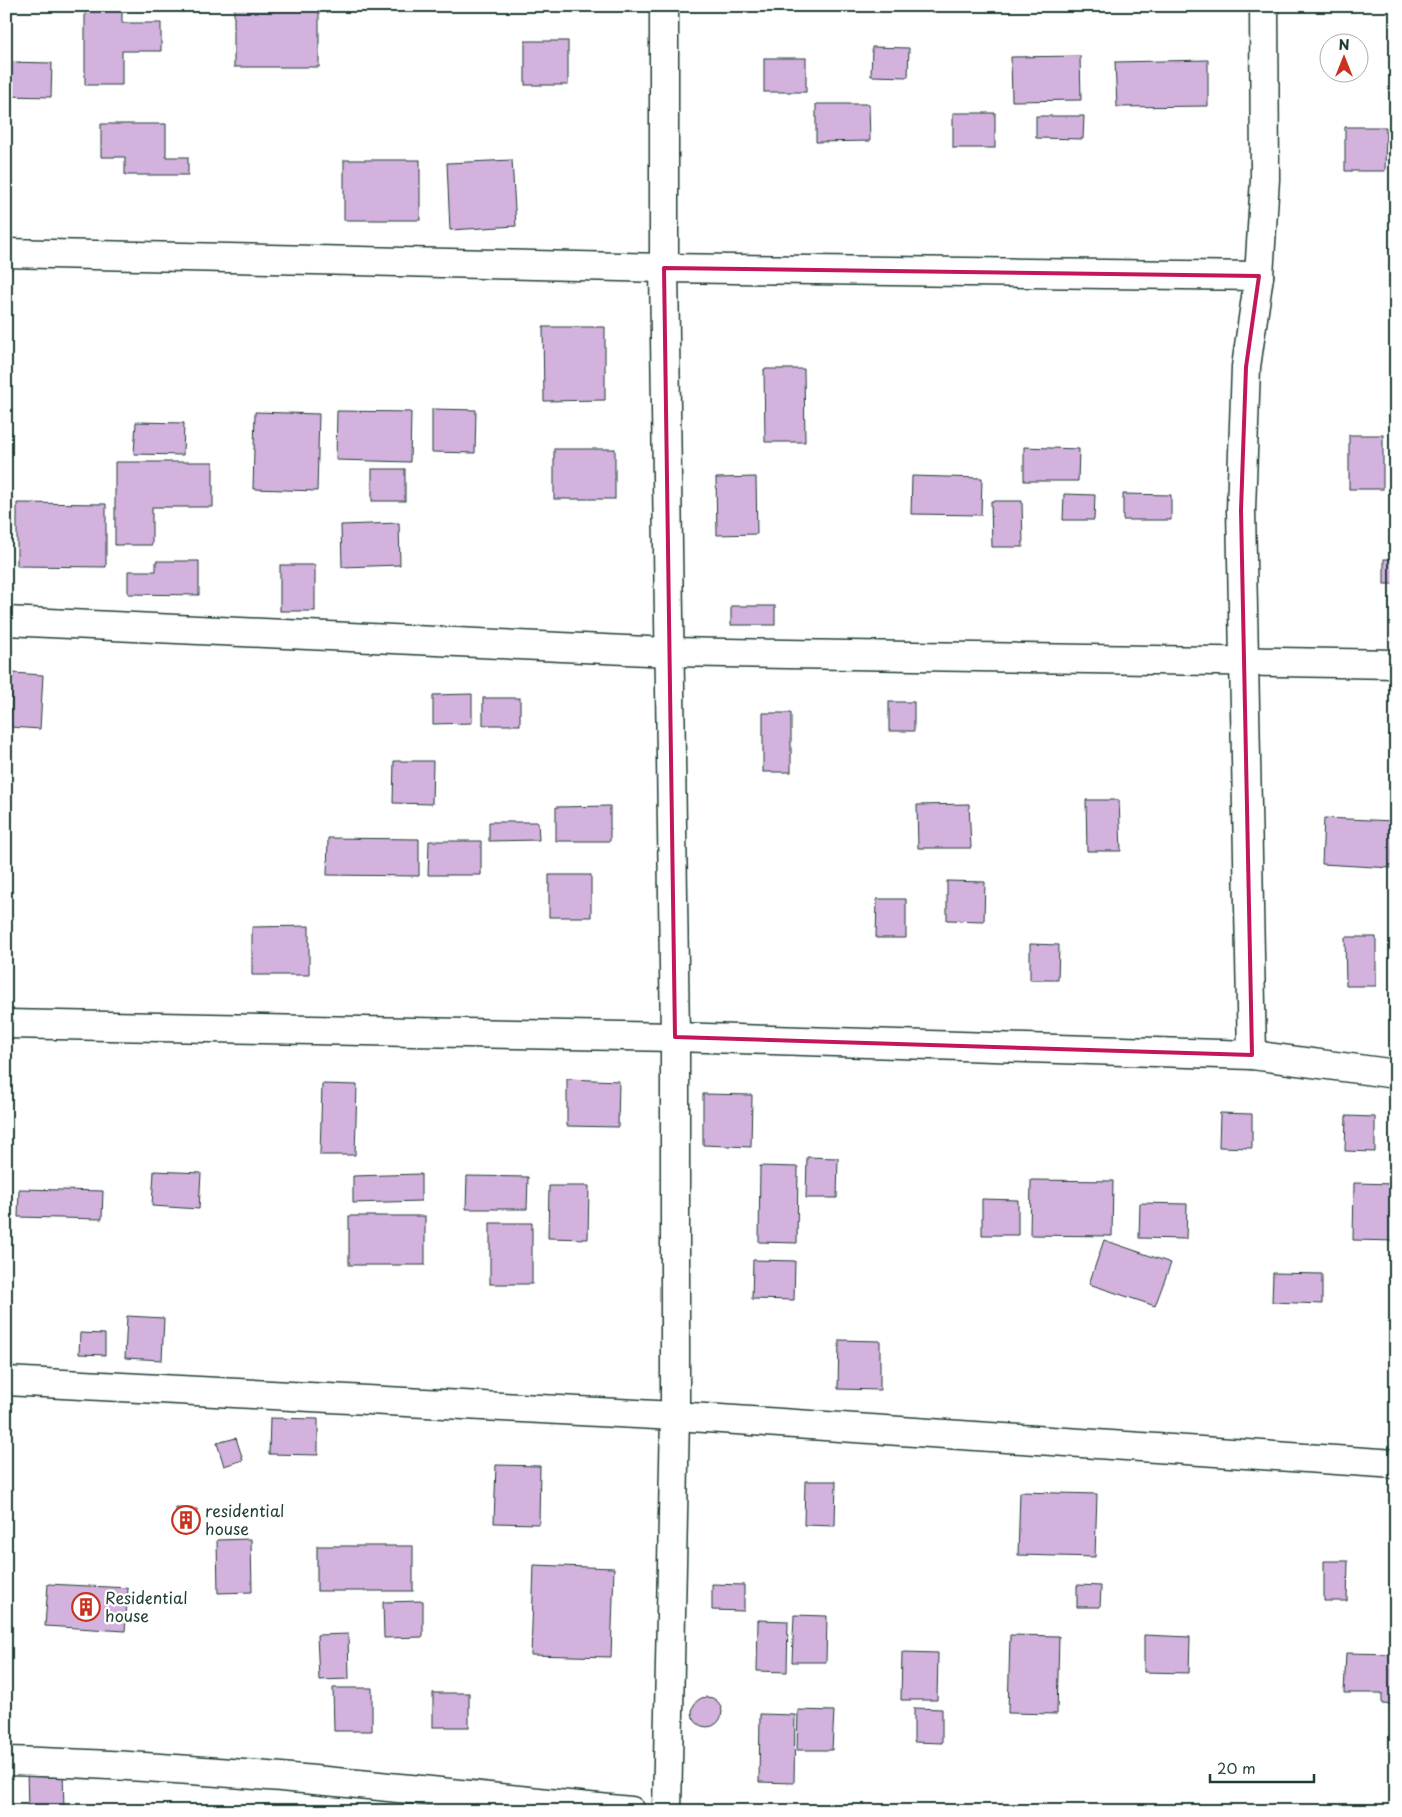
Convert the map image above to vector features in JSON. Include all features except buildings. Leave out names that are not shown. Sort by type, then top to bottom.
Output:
[{"type":"street","points":[[664,6],[664,268],[674,1037],[675,1416],[667,1811]]},
{"type":"street","points":[[1252,1055],[1241,510],[1245,376],[1259,276],[1266,180],[1264,6]]},
{"type":"street","points":[[6,253],[664,268],[1259,276]]},
{"type":"street","points":[[6,620],[670,652],[1396,664]]},
{"type":"street","points":[[6,1024],[674,1037],[1252,1055],[1396,1074]]},
{"type":"street","points":[[6,1381],[675,1416],[1396,1464]]},
{"type":"street","points":[[6,1761],[90,1763],[313,1780],[631,1811]]},
{"type":"highlighted area","points":[[664,268],[1259,276],[1246,367],[1241,510],[1252,1055],[675,1037]]},
{"type":"place","name":"residential house","points":[[186,1520]]},
{"type":"place","name":"Residential house","points":[[86,1607]]}]
